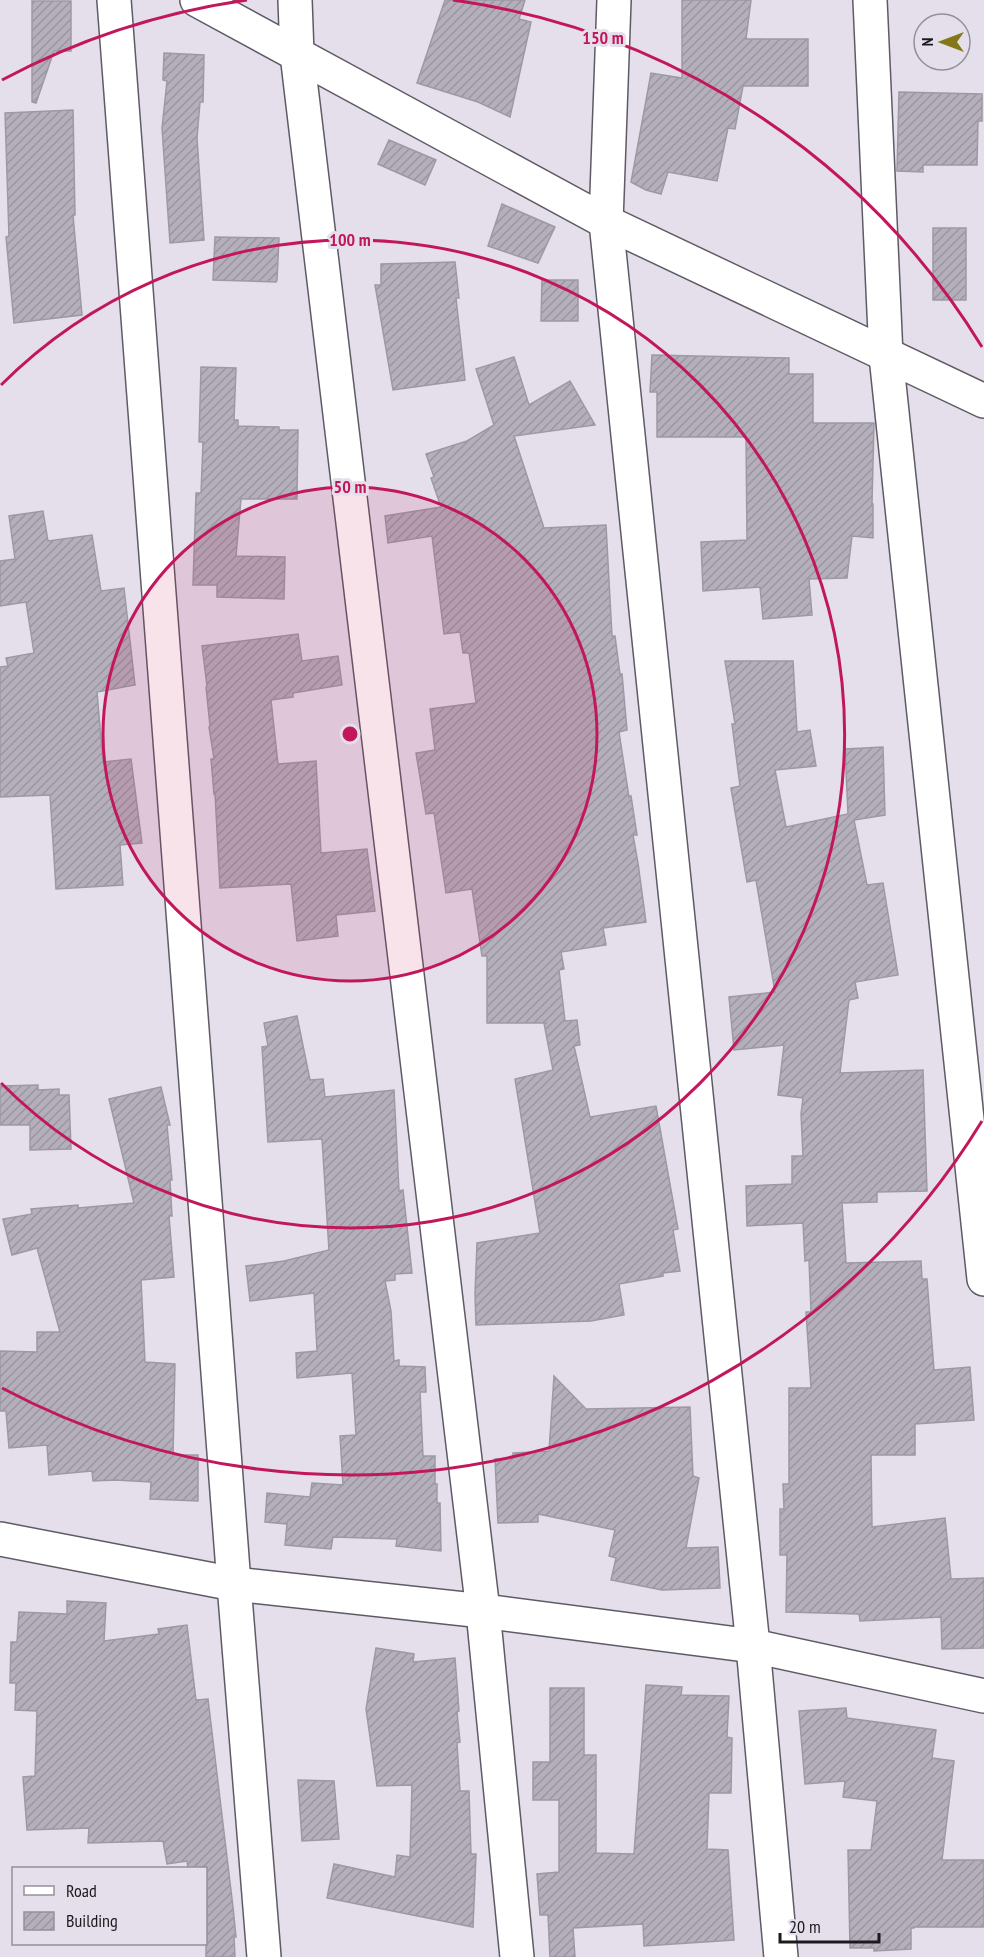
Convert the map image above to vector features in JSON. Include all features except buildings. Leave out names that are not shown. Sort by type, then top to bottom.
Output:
[{"type":"street","points":[[114,0],[264,1957]]},
{"type":"street","points":[[197,0],[606,222],[984,401]]},
{"type":"street","points":[[295,0],[297,54],[483,1611],[517,1957]]},
{"type":"street","points":[[614,0],[606,222],[753,1646],[781,1957]]},
{"type":"street","points":[[870,0],[886,356],[984,1279]]},
{"type":"street","points":[[0,1539],[234,1584],[483,1611],[753,1646],[984,1696]]}]
